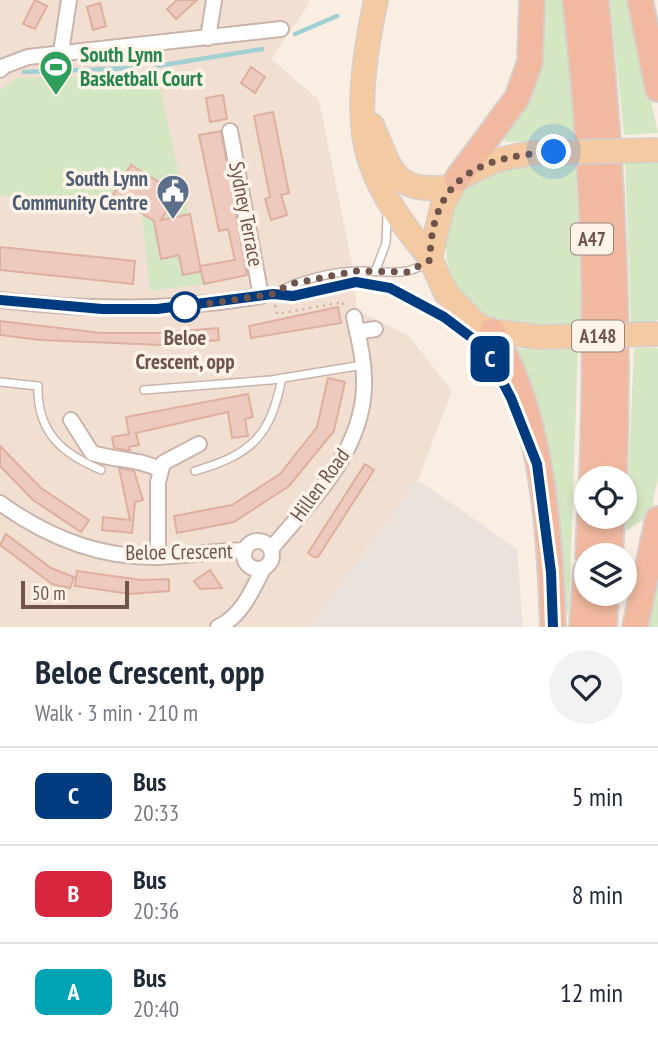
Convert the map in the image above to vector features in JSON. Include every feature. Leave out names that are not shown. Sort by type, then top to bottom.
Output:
[{"type":"highway","points":[[454,183],[517,98],[530,62],[532,0]]},
{"type":"highway","name":"A47","points":[[575,0],[590,164],[594,286],[592,466]]},
{"type":"highway","name":"A47","points":[[596,0],[611,177],[615,298],[614,466]]},
{"type":"highway","points":[[640,0],[658,89]]},
{"type":"highway","points":[[484,328],[514,373],[537,464],[550,559],[553,627]]},
{"type":"highway","points":[[635,627],[658,519]]},
{"type":"highway","points":[[582,627],[584,606]]},
{"type":"highway","points":[[604,627],[605,606]]},
{"type":"main road","points":[[376,0],[364,73],[364,138],[369,160],[383,190],[409,233],[430,259],[446,293],[484,328]]},
{"type":"main road","points":[[364,106],[389,164],[409,186],[422,190],[454,183],[493,162],[531,153],[658,150]]},
{"type":"main road","points":[[430,259],[435,228],[454,183]]},
{"type":"main road","name":"A148","points":[[484,328],[538,337],[658,334]]},
{"type":"street","points":[[61,52],[69,0]]},
{"type":"street","points":[[208,38],[214,0]]},
{"type":"street","points":[[0,70],[28,57],[61,52],[281,29]]},
{"type":"street","name":"Sydney Terrace","points":[[230,131],[267,295]]},
{"type":"street","points":[[0,300],[102,309],[157,309],[267,295]]},
{"type":"street","name":"Hillen Road","points":[[218,627],[227,623],[248,600],[263,569],[270,563],[271,549],[324,486],[349,447],[364,390],[363,365],[354,317]]},
{"type":"street","points":[[357,332],[375,329]]},
{"type":"street","points":[[71,420],[92,453],[113,459],[142,460],[161,470]]},
{"type":"street","points":[[158,557],[158,482],[163,464],[199,444]]},
{"type":"street","name":"Beloe Crescent","points":[[0,503],[30,525],[76,545],[127,555],[158,557],[245,550]]},
{"type":"street","points":[[263,569],[250,567],[244,560],[245,550],[255,541],[264,543],[271,549]]},
{"type":"lane","points":[[375,272],[389,225],[383,190]]},
{"type":"lane","points":[[267,295],[290,284],[356,271],[408,272],[430,259]]},
{"type":"lane","points":[[267,295],[293,296],[341,285],[372,284],[401,293],[444,317],[476,341],[492,362],[511,398]]},
{"type":"lane","points":[[444,317],[484,328]]},
{"type":"lane","points":[[144,390],[282,378],[363,365]]},
{"type":"lane","points":[[195,471],[235,458],[254,443],[274,414],[282,378]]},
{"type":"lane","points":[[0,382],[38,386],[37,410],[44,427],[75,459],[101,471]]},
{"type":"lane","points":[[516,409],[537,464]]},
{"type":"path","points":[[267,295],[277,314],[342,302],[346,318],[354,317]]},
{"type":"shaded area","points":[[0,0],[308,0],[310,3],[271,59],[319,100],[352,264],[357,310],[409,336],[452,391],[418,480],[309,627],[0,627]]},
{"type":"shaded area","points":[[418,480],[517,549],[523,627],[309,627]]},
{"type":"green space","points":[[541,0],[563,0],[575,139],[506,142],[503,137]]},
{"type":"green space","points":[[610,0],[630,0],[658,133],[624,135]]},
{"type":"green space","points":[[157,75],[204,284],[150,291],[142,214],[0,195],[0,90],[16,78]]},
{"type":"green space","points":[[625,159],[658,163],[658,320],[631,325]]},
{"type":"green space","points":[[576,162],[581,326],[517,326],[492,320],[481,314],[466,300],[454,283],[448,263],[448,222],[456,202],[468,186],[496,170],[531,164]]},
{"type":"green space","points":[[634,348],[658,348],[658,478],[650,516],[637,524],[637,466],[629,466]]},
{"type":"green space","points":[[516,349],[578,349],[569,612],[561,616],[535,407]]},
{"type":"green space","points":[[658,567],[658,627],[646,627]]},
{"type":"building","points":[[35,0],[47,6],[35,29],[23,24]]},
{"type":"building","points":[[177,0],[197,0],[176,19],[167,9]]},
{"type":"building","points":[[100,3],[106,26],[93,30],[87,7]]},
{"type":"building","points":[[251,67],[265,77],[255,93],[241,83]]},
{"type":"building","points":[[223,95],[227,119],[210,122],[206,98]]},
{"type":"building","points":[[273,112],[289,193],[281,195],[287,215],[271,220],[265,199],[270,197],[254,116]]},
{"type":"building","points":[[221,131],[247,275],[204,284],[200,266],[235,260],[228,229],[219,231],[199,135]]},
{"type":"building","name":"South Lynn Community Centre","points":[[131,165],[177,193],[161,220],[190,214],[201,271],[183,275],[179,255],[161,259],[154,221],[113,195]]},
{"type":"building","points":[[0,247],[135,261],[133,284],[0,270]]},
{"type":"building","points":[[338,307],[341,323],[251,338],[249,326]]},
{"type":"building","points":[[0,321],[101,333],[158,333],[218,328],[219,340],[162,345],[40,340],[0,335]]},
{"type":"building","points":[[328,378],[345,382],[334,431],[289,486],[234,522],[177,533],[174,516],[232,505],[280,474],[317,427]]},
{"type":"building","points":[[248,394],[253,417],[245,419],[248,436],[232,438],[228,412],[136,433],[139,445],[129,447],[130,451],[114,448],[112,437],[129,434],[126,417]]},
{"type":"building","points":[[0,446],[41,488],[89,520],[81,532],[33,500],[0,466]]},
{"type":"building","points":[[365,464],[374,470],[318,557],[314,557],[308,553]]},
{"type":"building","points":[[119,468],[134,471],[143,500],[135,502],[132,533],[102,530],[103,517],[130,520]]},
{"type":"building","points":[[6,534],[51,568],[74,577],[70,588],[52,584],[0,545]]},
{"type":"building","points":[[210,570],[222,588],[200,589],[194,581]]},
{"type":"building","points":[[77,571],[141,580],[169,579],[169,591],[130,594],[75,586]]},
{"type":"waterway","points":[[295,34],[337,16]]},
{"type":"waterway","points":[[157,66],[262,49]]},
{"type":"waterway","points":[[24,72],[135,68]]},
{"type":"bus line","name":"C","points":[[0,300],[45,306],[157,309],[213,304],[273,294],[293,296],[356,282],[390,288],[444,317],[476,341],[492,362],[511,398],[537,464],[546,518],[553,627]]},
{"type":"place","name":"South Lynn Basketball Court","points":[[56,97]]},
{"type":"place","name":"South Lynn Community Centre","points":[[173,221]]},
{"type":"place","name":"Beloe Crescent, opp","points":[[185,307]]},
{"type":"route","points":[[185,307],[273,294],[290,284],[356,271],[395,274],[418,268],[430,260],[435,228],[443,204],[450,187],[457,179],[504,158],[554,152]]}]
